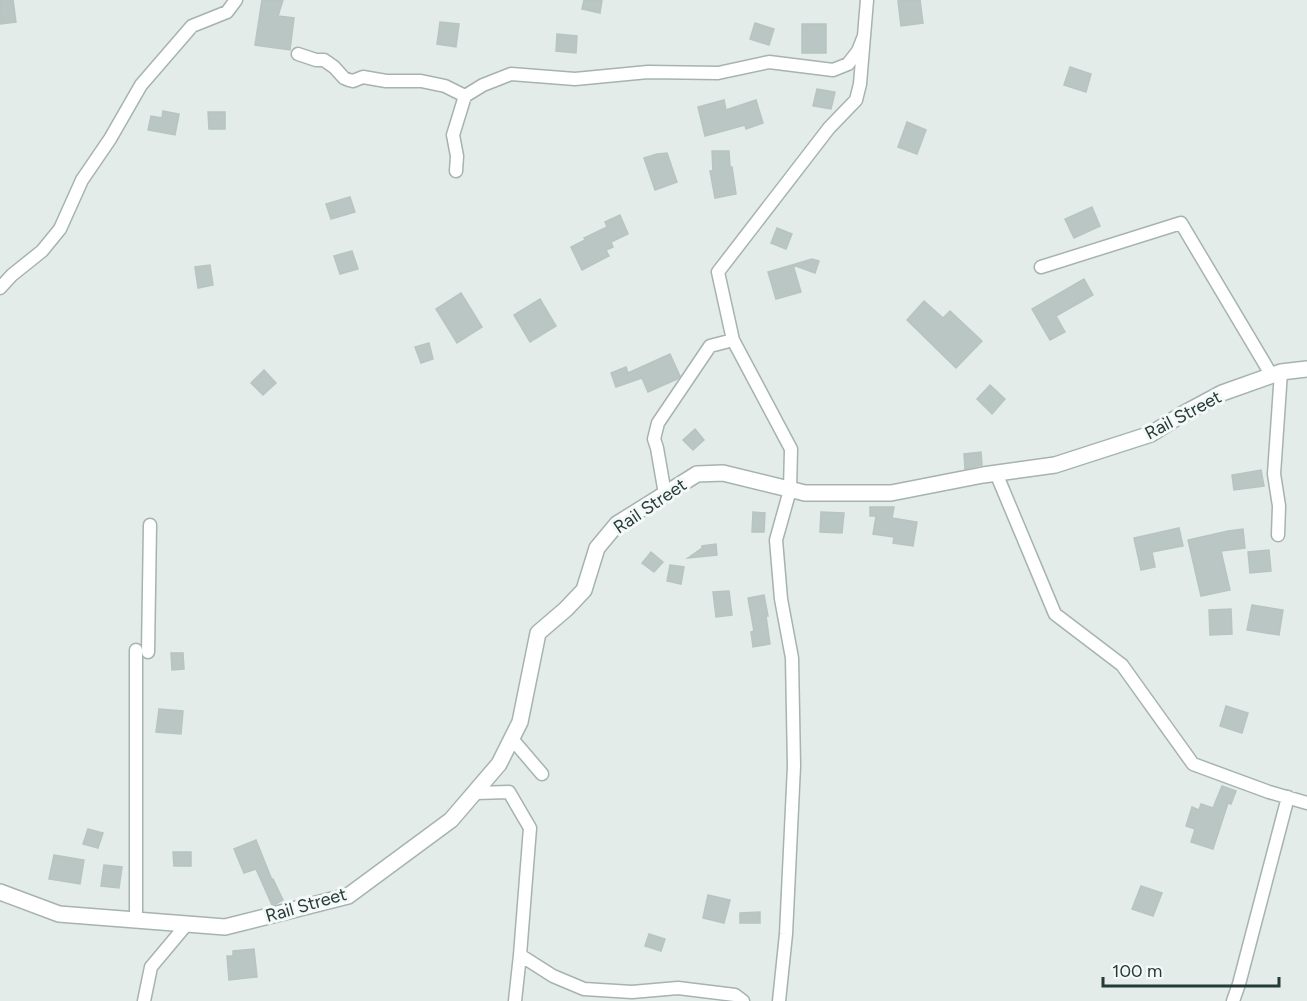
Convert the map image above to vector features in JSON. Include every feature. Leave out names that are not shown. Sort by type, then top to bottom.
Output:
[{"type":"street","points":[[0,288],[12,275],[42,251],[60,229],[82,180],[110,139],[141,85],[192,26],[227,12],[236,0]]},
{"type":"street","points":[[779,1001],[786,934],[794,766],[792,658],[781,598],[776,540],[790,490],[791,449],[733,340],[718,272],[829,128],[856,99],[860,84],[867,0]]},
{"type":"street","points":[[456,171],[457,156],[453,135],[465,96],[483,85],[511,74],[575,79],[648,72],[718,73],[769,62],[833,70],[848,64],[858,51],[864,36]]},
{"type":"street","points":[[298,54],[324,60],[349,80],[353,81],[363,77],[386,81],[422,81],[445,86],[465,96]]},
{"type":"street","points":[[1041,267],[1181,223],[1276,374],[1274,474],[1279,506],[1278,535]]},
{"type":"street","points":[[665,494],[654,439],[658,423],[710,346],[733,340]]},
{"type":"street","name":"Rail Street","points":[[0,892],[59,914],[225,927],[348,896],[451,820],[499,764],[520,722],[538,633],[584,590],[597,548],[617,524],[697,474],[723,473],[805,493],[891,493],[996,473],[1056,465],[1151,434],[1222,393],[1276,374],[1307,369]]},
{"type":"street","points":[[996,473],[1055,614],[1122,665],[1193,764],[1269,792],[1307,803]]},
{"type":"street","points":[[136,920],[142,651],[150,525]]},
{"type":"street","points":[[512,739],[542,774]]},
{"type":"street","points":[[475,793],[509,792],[530,828],[515,1001]]},
{"type":"street","points":[[1233,1001],[1288,797]]},
{"type":"street","points":[[144,1001],[151,967],[187,924]]},
{"type":"street","points":[[520,955],[553,976],[584,989],[632,993],[678,988],[735,995],[743,1001]]},
{"type":"building","points":[[0,0],[13,0],[16,22],[0,24]]},
{"type":"building","points":[[262,0],[283,0],[278,16],[294,18],[290,50],[255,45]]},
{"type":"building","points":[[584,0],[602,0],[600,13],[582,9]]},
{"type":"building","points":[[920,0],[923,23],[901,26],[898,1]]},
{"type":"building","points":[[440,22],[459,24],[456,47],[437,44]]},
{"type":"building","points":[[755,23],[774,29],[769,45],[750,39]]},
{"type":"building","points":[[802,24],[826,24],[826,53],[802,53]]},
{"type":"building","points":[[557,34],[577,36],[576,53],[556,51]]},
{"type":"building","points":[[1070,67],[1091,74],[1086,92],[1064,85]]},
{"type":"building","points":[[817,89],[835,92],[831,109],[813,106]]},
{"type":"building","points":[[724,100],[726,110],[756,100],[763,123],[746,129],[745,125],[705,136],[698,107]]},
{"type":"building","points":[[163,111],[179,114],[175,135],[148,130],[151,116],[162,118]]},
{"type":"building","points":[[208,112],[225,112],[225,129],[209,129]]},
{"type":"building","points":[[907,122],[926,130],[917,154],[898,147]]},
{"type":"building","points":[[712,151],[729,151],[736,194],[715,198],[710,171],[713,171]]},
{"type":"building","points":[[667,153],[677,182],[655,190],[644,158]]},
{"type":"building","points":[[350,197],[355,212],[331,219],[326,204]]},
{"type":"building","points":[[1092,207],[1100,226],[1074,238],[1065,219]]},
{"type":"building","points":[[620,215],[628,234],[611,242],[613,247],[606,250],[609,256],[582,270],[571,247],[607,227],[605,222]]},
{"type":"building","points":[[777,228],[792,234],[786,249],[771,243]]},
{"type":"building","points":[[352,251],[358,269],[340,274],[334,256]]},
{"type":"building","points":[[812,259],[819,261],[815,273],[793,265],[801,292],[776,299],[768,272]]},
{"type":"building","points":[[210,265],[213,285],[198,288],[195,267]]},
{"type":"building","points":[[1084,279],[1093,295],[1056,316],[1065,332],[1050,340],[1032,309]]},
{"type":"building","points":[[461,293],[482,327],[457,343],[436,309]]},
{"type":"building","points":[[540,299],[556,326],[530,342],[514,315]]},
{"type":"building","points":[[924,301],[943,318],[950,311],[982,341],[956,368],[907,320]]},
{"type":"building","points":[[429,343],[433,359],[421,363],[415,347]]},
{"type":"building","points":[[670,354],[680,376],[677,379],[648,392],[642,378],[616,387],[611,373],[626,367],[628,373]]},
{"type":"building","points":[[264,370],[276,383],[263,395],[251,383]]},
{"type":"building","points":[[990,385],[1005,399],[992,414],[977,399]]},
{"type":"building","points":[[695,429],[704,440],[693,450],[683,440]]},
{"type":"building","points":[[981,452],[982,465],[965,469],[964,454]]},
{"type":"building","points":[[1261,470],[1264,486],[1234,490],[1232,475]]},
{"type":"building","points":[[870,507],[894,507],[892,518],[917,522],[913,546],[893,543],[894,537],[873,534],[876,516],[870,516]]},
{"type":"building","points":[[753,512],[765,513],[764,532],[752,532]]},
{"type":"building","points":[[821,512],[844,513],[842,533],[820,532]]},
{"type":"building","points":[[1179,528],[1183,546],[1152,552],[1155,567],[1141,570],[1134,538]]},
{"type":"building","points":[[1243,529],[1245,548],[1221,551],[1230,590],[1201,596],[1188,540]]},
{"type":"building","points":[[716,544],[717,555],[688,558],[702,546]]},
{"type":"building","points":[[1269,550],[1271,571],[1250,573],[1248,552]]},
{"type":"building","points":[[651,552],[663,562],[654,572],[642,563]]},
{"type":"building","points":[[670,565],[684,567],[681,584],[667,581]]},
{"type":"building","points":[[729,591],[732,615],[716,617],[713,592]]},
{"type":"building","points":[[764,595],[770,644],[753,647],[751,632],[754,631],[748,598]]},
{"type":"building","points":[[1252,605],[1283,610],[1279,635],[1247,630]]},
{"type":"building","points":[[1231,609],[1232,634],[1210,635],[1209,610]]},
{"type":"building","points":[[171,653],[183,653],[184,669],[172,670]]},
{"type":"building","points":[[1226,706],[1248,713],[1242,733],[1220,726]]},
{"type":"building","points":[[159,709],[183,711],[181,734],[156,732]]},
{"type":"building","points":[[1222,786],[1236,791],[1231,804],[1228,803],[1213,849],[1191,842],[1195,829],[1186,826],[1192,807],[1199,810],[1201,804],[1213,808]]},
{"type":"building","points":[[88,829],[103,833],[98,848],[83,844]]},
{"type":"building","points":[[256,840],[272,880],[283,900],[274,905],[256,869],[244,873],[234,849]]},
{"type":"building","points":[[173,852],[191,852],[191,866],[174,866]]},
{"type":"building","points":[[54,855],[84,860],[80,884],[49,879]]},
{"type":"building","points":[[104,865],[122,867],[119,888],[101,886]]},
{"type":"building","points":[[1141,886],[1162,893],[1153,916],[1132,909]]},
{"type":"building","points":[[708,895],[730,900],[724,923],[703,918]]},
{"type":"building","points":[[760,912],[760,923],[740,923],[740,913]]},
{"type":"building","points":[[649,934],[665,939],[661,951],[645,946]]},
{"type":"building","points":[[254,949],[257,977],[229,980],[227,956],[233,956],[233,951]]}]
